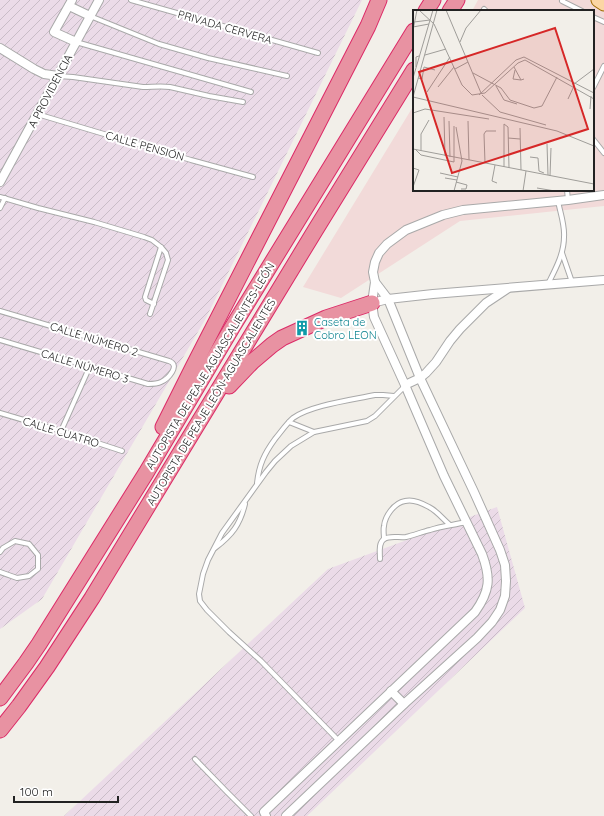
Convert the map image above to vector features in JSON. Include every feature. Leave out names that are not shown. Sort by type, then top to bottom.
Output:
[{"type":"highway","points":[[146,473],[147,463],[180,392],[368,26],[379,0]]},
{"type":"highway","points":[[427,10],[433,0]]},
{"type":"highway","name":"AUTOPISTA DE PEAJE AGUASCALIENTES-LEÓN","points":[[0,698],[39,644],[146,473],[233,326],[413,33]]},
{"type":"highway","name":"AUTOPISTA DE PEAJE LEÓN-AGUASCALIENTES","points":[[0,730],[47,667],[92,598],[413,72]]},
{"type":"highway","points":[[92,598],[116,569],[226,389],[243,370],[282,338],[326,318],[372,302]]},
{"type":"main road","points":[[598,0],[604,4]]},
{"type":"street","name":"A PROVIDENCIA","points":[[0,182],[99,0]]},
{"type":"street","points":[[76,42],[54,32],[71,3],[90,16]]},
{"type":"street","points":[[0,48],[44,74],[58,76]]},
{"type":"street","points":[[263,815],[338,740],[475,612],[484,598],[487,588],[487,567],[444,476],[374,317],[372,302],[375,282],[373,272],[379,253],[387,244],[406,230],[443,215],[462,210],[604,195]]},
{"type":"street","points":[[372,302],[433,294],[604,280]]},
{"type":"street","points":[[286,816],[404,704],[477,638],[492,622],[500,610],[505,596],[505,565],[500,550],[420,378],[388,299],[375,282]]},
{"type":"street","points":[[405,385],[420,378],[433,365],[460,329],[486,303],[508,289]]},
{"type":"street","points":[[391,691],[404,704]]},
{"type":"lane","name":"PRIVADA CERVERA","points":[[131,0],[318,53]]},
{"type":"lane","points":[[562,0],[580,10]]},
{"type":"lane","points":[[90,16],[159,44],[208,58],[287,76]]},
{"type":"lane","points":[[594,17],[604,22]]},
{"type":"lane","points":[[76,42],[251,92]]},
{"type":"lane","points":[[594,86],[604,66]]},
{"type":"lane","points":[[58,76],[143,87],[164,86],[243,102]]},
{"type":"lane","name":"CALLE PENSIÓN","points":[[37,114],[253,177]]},
{"type":"lane","points":[[594,140],[604,153]]},
{"type":"lane","points":[[566,191],[568,200]]},
{"type":"lane","points":[[0,197],[94,222],[152,240],[162,248],[166,253],[168,260],[150,314]]},
{"type":"lane","points":[[0,208],[5,198]]},
{"type":"lane","points":[[548,285],[562,253],[564,238],[558,201]]},
{"type":"lane","points":[[154,304],[146,300],[145,297],[162,248]]},
{"type":"lane","points":[[562,253],[572,282]]},
{"type":"lane","name":"CALLE NÚMERO 2","points":[[0,311],[172,362],[174,364],[174,368],[169,377]]},
{"type":"lane","name":"CALLE NÚMERO 3","points":[[0,340],[148,384],[158,384],[169,377]]},
{"type":"lane","points":[[61,431],[90,366]]},
{"type":"lane","points":[[338,740],[262,661],[229,632],[203,606],[200,601],[200,587],[208,560],[222,533],[275,461],[291,446],[314,432],[367,421],[375,416],[405,385]]},
{"type":"lane","points":[[257,485],[258,472],[265,454],[289,422],[302,412],[322,406],[375,396],[394,396]]},
{"type":"lane","name":"CALLE CUATRO","points":[[0,413],[122,451]]},
{"type":"lane","points":[[289,422],[314,432]]},
{"type":"lane","points":[[213,550],[234,531],[242,516],[245,501]]},
{"type":"lane","points":[[380,559],[379,548],[384,539],[384,526],[387,515],[395,506],[404,501],[418,502],[430,507],[450,525]]},
{"type":"lane","points":[[384,539],[392,537],[405,537],[466,522]]},
{"type":"lane","points":[[0,552],[3,548],[15,541],[29,544],[38,555],[38,569],[29,576],[17,578],[0,572]]},
{"type":"lane","points":[[195,759],[251,816]]},
{"type":"shaded area","points":[[0,0],[362,0],[206,318],[42,599],[0,629]]},
{"type":"shaded area","points":[[478,0],[604,0],[604,206],[460,221],[341,298],[303,287],[413,107],[413,191],[594,191],[594,10],[473,10]]},
{"type":"shaded area","points":[[497,507],[525,608],[307,816],[64,816],[328,569]]},
{"type":"place","name":"Caseta de Cobro LEON","points":[[302,328]]}]
